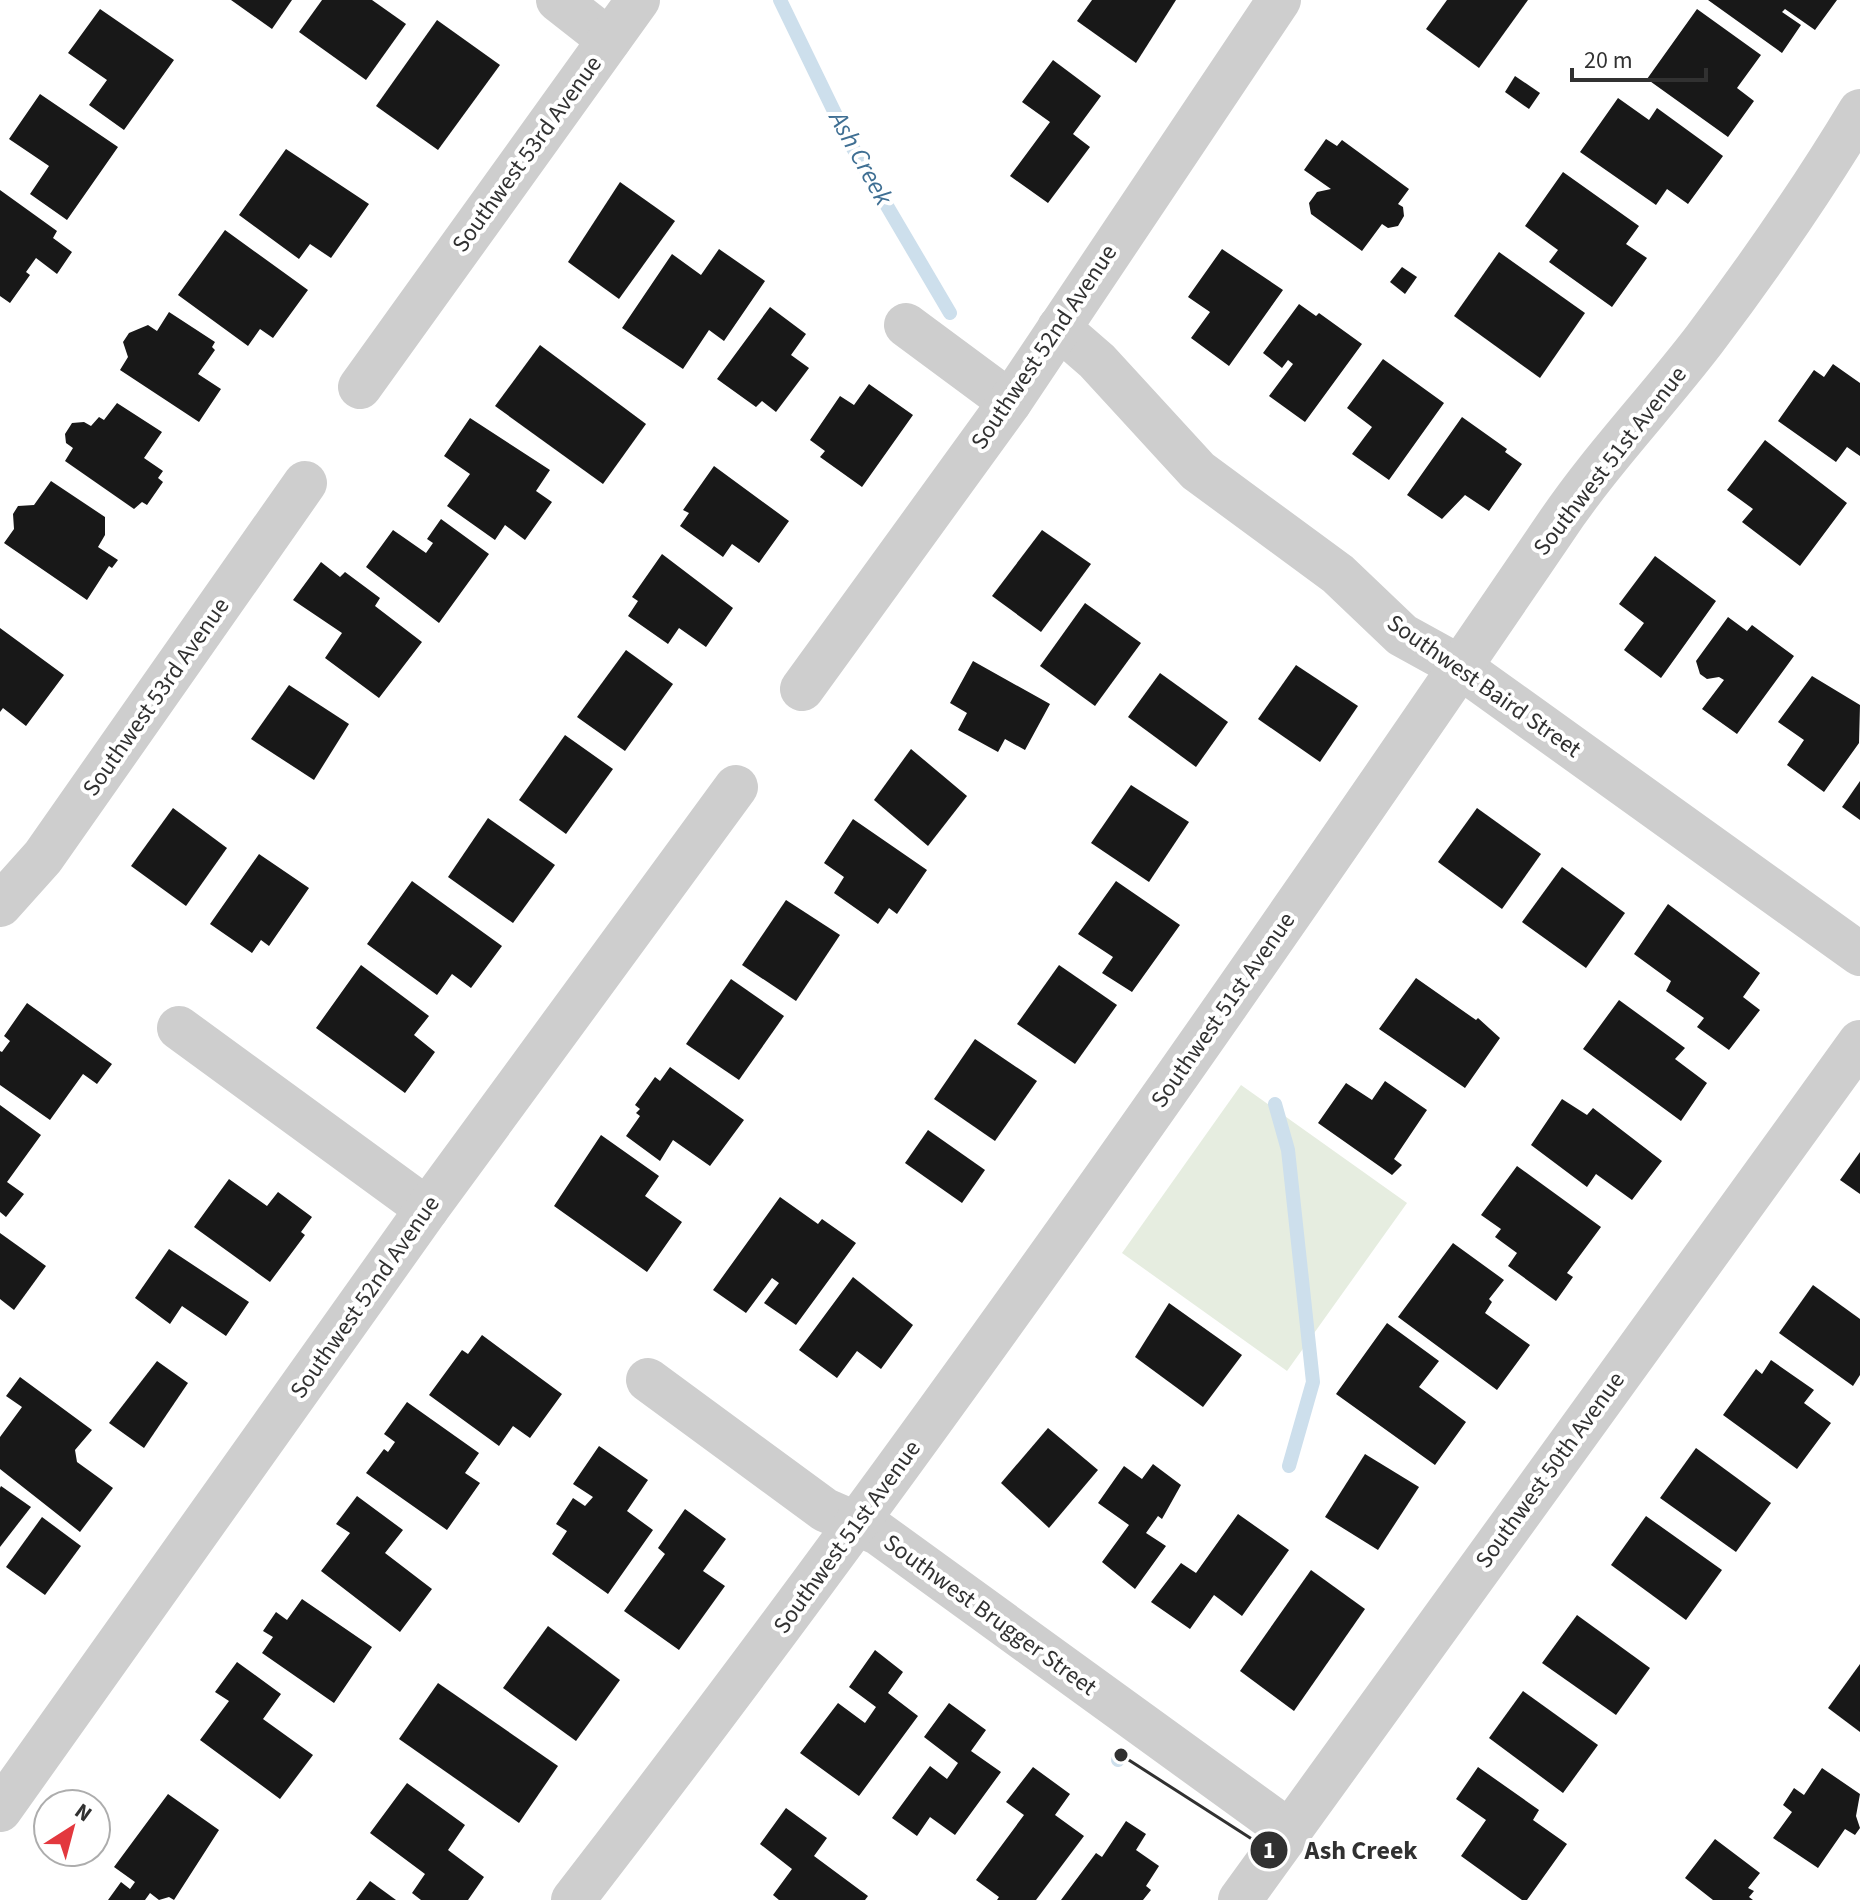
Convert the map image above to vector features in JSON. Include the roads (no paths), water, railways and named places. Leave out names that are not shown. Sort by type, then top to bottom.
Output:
[{"type":"street","points":[[558,0],[609,40]]},
{"type":"street","name":"Southwest 53rd Avenue","points":[[360,387],[638,0]]},
{"type":"street","name":"Southwest 52nd Avenue","points":[[802,689],[1010,402],[1279,0]]},
{"type":"street","name":"Southwest 51st Avenue","points":[[573,1900],[857,1526],[1248,976],[1575,498],[1705,339],[1837,150],[1860,111]]},
{"type":"street","points":[[906,325],[1010,402]]},
{"type":"street","name":"Southwest Baird Street","points":[[1059,328],[1097,361],[1198,471],[1338,574],[1402,635],[1460,667],[1860,954]]},
{"type":"street","name":"Southwest 53rd Avenue","points":[[3,892],[43,857],[305,483]]},
{"type":"street","name":"Southwest 52nd Avenue","points":[[0,1810],[427,1209],[736,787]]},
{"type":"street","points":[[179,1028],[427,1209]]},
{"type":"street","name":"Southwest 50th Avenue","points":[[1240,1900],[1860,1042]]},
{"type":"street","name":"Southwest Brugger Street","points":[[648,1380],[825,1510],[878,1533],[1289,1831]]},
{"type":"waterway","name":"Ash Creek","points":[[780,0],[847,138],[950,313]]},
{"type":"waterway","name":"Ash Creek","points":[[1275,1104],[1288,1150],[1313,1382],[1289,1466]]},
{"type":"waterway","name":"Ash Creek","points":[[1118,1760],[1121,1755]]},
{"type":"place","name":"Ash Creek","points":[[1121,1755]]}]
